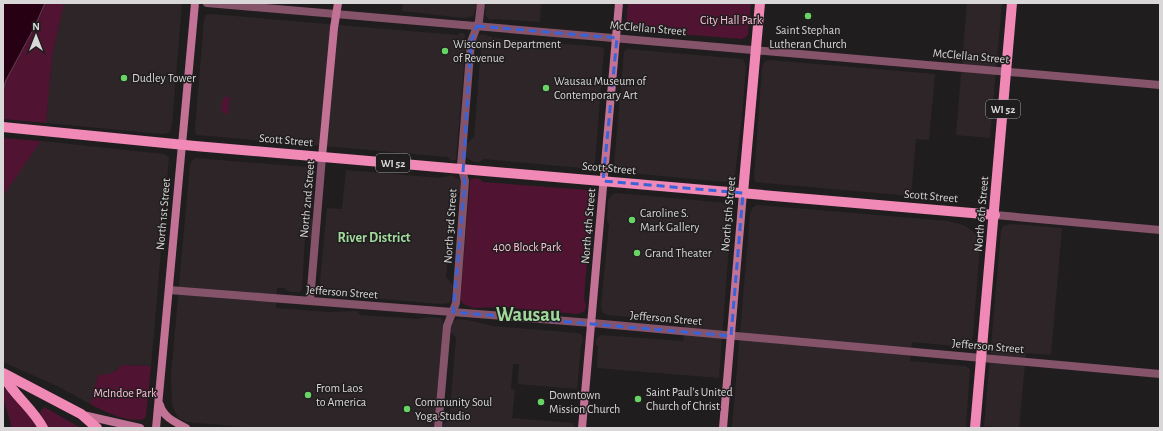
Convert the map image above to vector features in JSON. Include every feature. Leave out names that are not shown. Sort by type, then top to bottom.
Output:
[{"type":"main road","name":"North 5th Street","points":[[743,193],[760,3]]},
{"type":"main road","name":"North 6th Street","points":[[975,428],[995,215],[1012,3]]},
{"type":"main road","name":"Scott Street","points":[[3,127],[182,145],[995,215]]},
{"type":"main road","points":[[3,374],[81,414],[97,428]]},
{"type":"main road","points":[[3,374],[10,387],[31,409],[43,428]]},
{"type":"street","name":"North 1st Street","points":[[156,428],[195,3]]},
{"type":"street","name":"McClellan Street","points":[[206,3],[756,49],[1160,85]]},
{"type":"street","name":"North 2nd Street","points":[[310,302],[335,14],[338,3]]},
{"type":"street","name":"North 3rd Street","points":[[438,428],[447,328],[456,303],[465,183],[462,169],[470,42],[480,19],[481,3]]},
{"type":"street","name":"North 4th Street","points":[[582,428],[619,3]]},
{"type":"street","name":"North 5th Street","points":[[723,428],[743,193]]},
{"type":"street","name":"Scott Street","points":[[995,215],[1160,230]]},
{"type":"street","name":"Jefferson Street","points":[[169,290],[592,323],[1160,374]]},
{"type":"street","points":[[159,404],[161,410],[166,416],[186,428]]},
{"type":"street","points":[[81,414],[140,428]]},
{"type":"highlighted area","points":[[477,26],[617,38],[603,181],[743,193],[731,336],[453,312],[465,183],[463,173],[471,42]]},
{"type":"shaded area","points":[[3,3],[45,3],[34,28],[6,80],[3,90]]},
{"type":"shaded area","points":[[64,3],[182,3],[172,123],[169,133],[162,134],[46,123],[52,57]]},
{"type":"shaded area","points":[[403,3],[476,3],[476,6],[474,15],[464,18],[402,11]]},
{"type":"shaded area","points":[[486,3],[541,3],[540,22],[490,20],[485,15]]},
{"type":"shaded area","points":[[967,3],[1002,3],[990,138],[956,135]]},
{"type":"shaded area","points":[[211,14],[457,35],[464,33],[466,40],[456,160],[451,161],[448,157],[197,135],[195,129],[204,20],[206,15]]},
{"type":"shaded area","points":[[483,34],[494,38],[601,47],[604,49],[595,162],[592,169],[484,159],[479,162],[474,162],[467,158],[466,144],[474,137],[481,48],[475,41],[478,36]]},
{"type":"shaded area","points":[[627,49],[743,59],[746,68],[742,116],[735,174],[733,179],[724,182],[619,172],[615,170],[614,165],[624,52]]},
{"type":"shaded area","points":[[769,60],[935,74],[929,140],[916,139],[911,196],[755,182],[754,176],[762,68],[764,62]]},
{"type":"shaded area","points":[[41,141],[164,154],[169,157],[151,366],[122,365],[111,374],[98,375],[90,404],[57,386],[3,362],[3,196]]},
{"type":"shaded area","points":[[195,158],[307,167],[311,172],[308,217],[313,221],[312,238],[310,239],[305,237],[302,290],[299,292],[290,292],[284,288],[277,288],[276,308],[329,312],[357,311],[360,315],[419,319],[429,317],[442,318],[443,326],[434,428],[260,428],[186,422],[178,418],[172,405],[171,376],[190,163]]},
{"type":"shaded area","points":[[346,170],[441,178],[452,175],[460,180],[462,183],[461,192],[453,195],[446,277],[453,286],[450,303],[441,304],[333,295],[324,292],[320,281],[327,208],[342,209]]},
{"type":"shaded area","points":[[616,193],[727,203],[732,206],[719,378],[597,368],[598,346],[596,341],[601,335],[683,341],[685,322],[607,315],[602,312],[601,305],[609,224],[607,220],[608,200]]},
{"type":"shaded area","points":[[758,205],[948,221],[963,225],[973,231],[979,239],[980,247],[971,345],[965,347],[912,342],[910,361],[965,366],[970,369],[966,428],[732,428],[750,214],[753,207]]},
{"type":"shaded area","points":[[1012,224],[1062,228],[1051,355],[1026,353],[1019,428],[984,426],[1001,231],[1003,226]]},
{"type":"shaded area","points":[[458,319],[493,326],[578,333],[582,335],[583,342],[581,345],[577,389],[518,384],[519,364],[513,364],[511,389],[515,390],[512,418],[574,423],[574,428],[442,428],[443,424],[449,420],[456,338],[450,329],[452,322]]},
{"type":"green space","points":[[45,3],[64,3],[52,57],[46,123],[3,119],[3,90],[6,80],[34,28]]},
{"type":"green space","name":"City Hall Park","points":[[628,3],[751,3],[748,34],[746,37],[741,39],[632,30],[626,24]]},
{"type":"green space","points":[[225,97],[230,97],[228,114],[224,114],[222,110],[222,103]]},
{"type":"green space","points":[[3,138],[41,141],[3,196]]},
{"type":"green space","name":"400 Block Park","points":[[474,178],[480,179],[483,182],[588,190],[594,193],[596,200],[592,204],[584,298],[586,306],[584,312],[577,314],[503,307],[474,308],[463,304],[461,300],[461,292],[470,180]]},
{"type":"green space","name":"McIndoe Park","points":[[122,365],[151,366],[146,416],[144,419],[137,420],[124,418],[90,404],[98,375],[111,373]]},
{"type":"green space","points":[[3,387],[24,406],[38,428],[12,428],[3,397]]},
{"type":"green space","points":[[44,407],[81,428],[48,428],[40,412]]},
{"type":"place","name":"Saint Stephan Lutheran Church","points":[[808,16]]},
{"type":"place","name":"Wisconsin Department of Revenue","points":[[445,51]]},
{"type":"place","name":"Dudley Tower","points":[[124,78]]},
{"type":"place","name":"Wausau Museum of Contemporary Art","points":[[546,88]]},
{"type":"place","name":"Caroline S. Mark Gallery","points":[[632,220]]},
{"type":"place","name":"Grand Theater","points":[[637,253]]},
{"type":"place","name":"From Laos to America","points":[[308,395]]},
{"type":"place","name":"Saint Paul's United Church of Christ","points":[[638,399]]},
{"type":"place","name":"Downtown Mission Church","points":[[541,402]]},
{"type":"place","name":"Community Soul Yoga Studio","points":[[407,409]]},
{"type":"district","name":"River District","points":[[374,237]]},
{"type":"district","name":"Wausau","points":[[528,314]]}]
